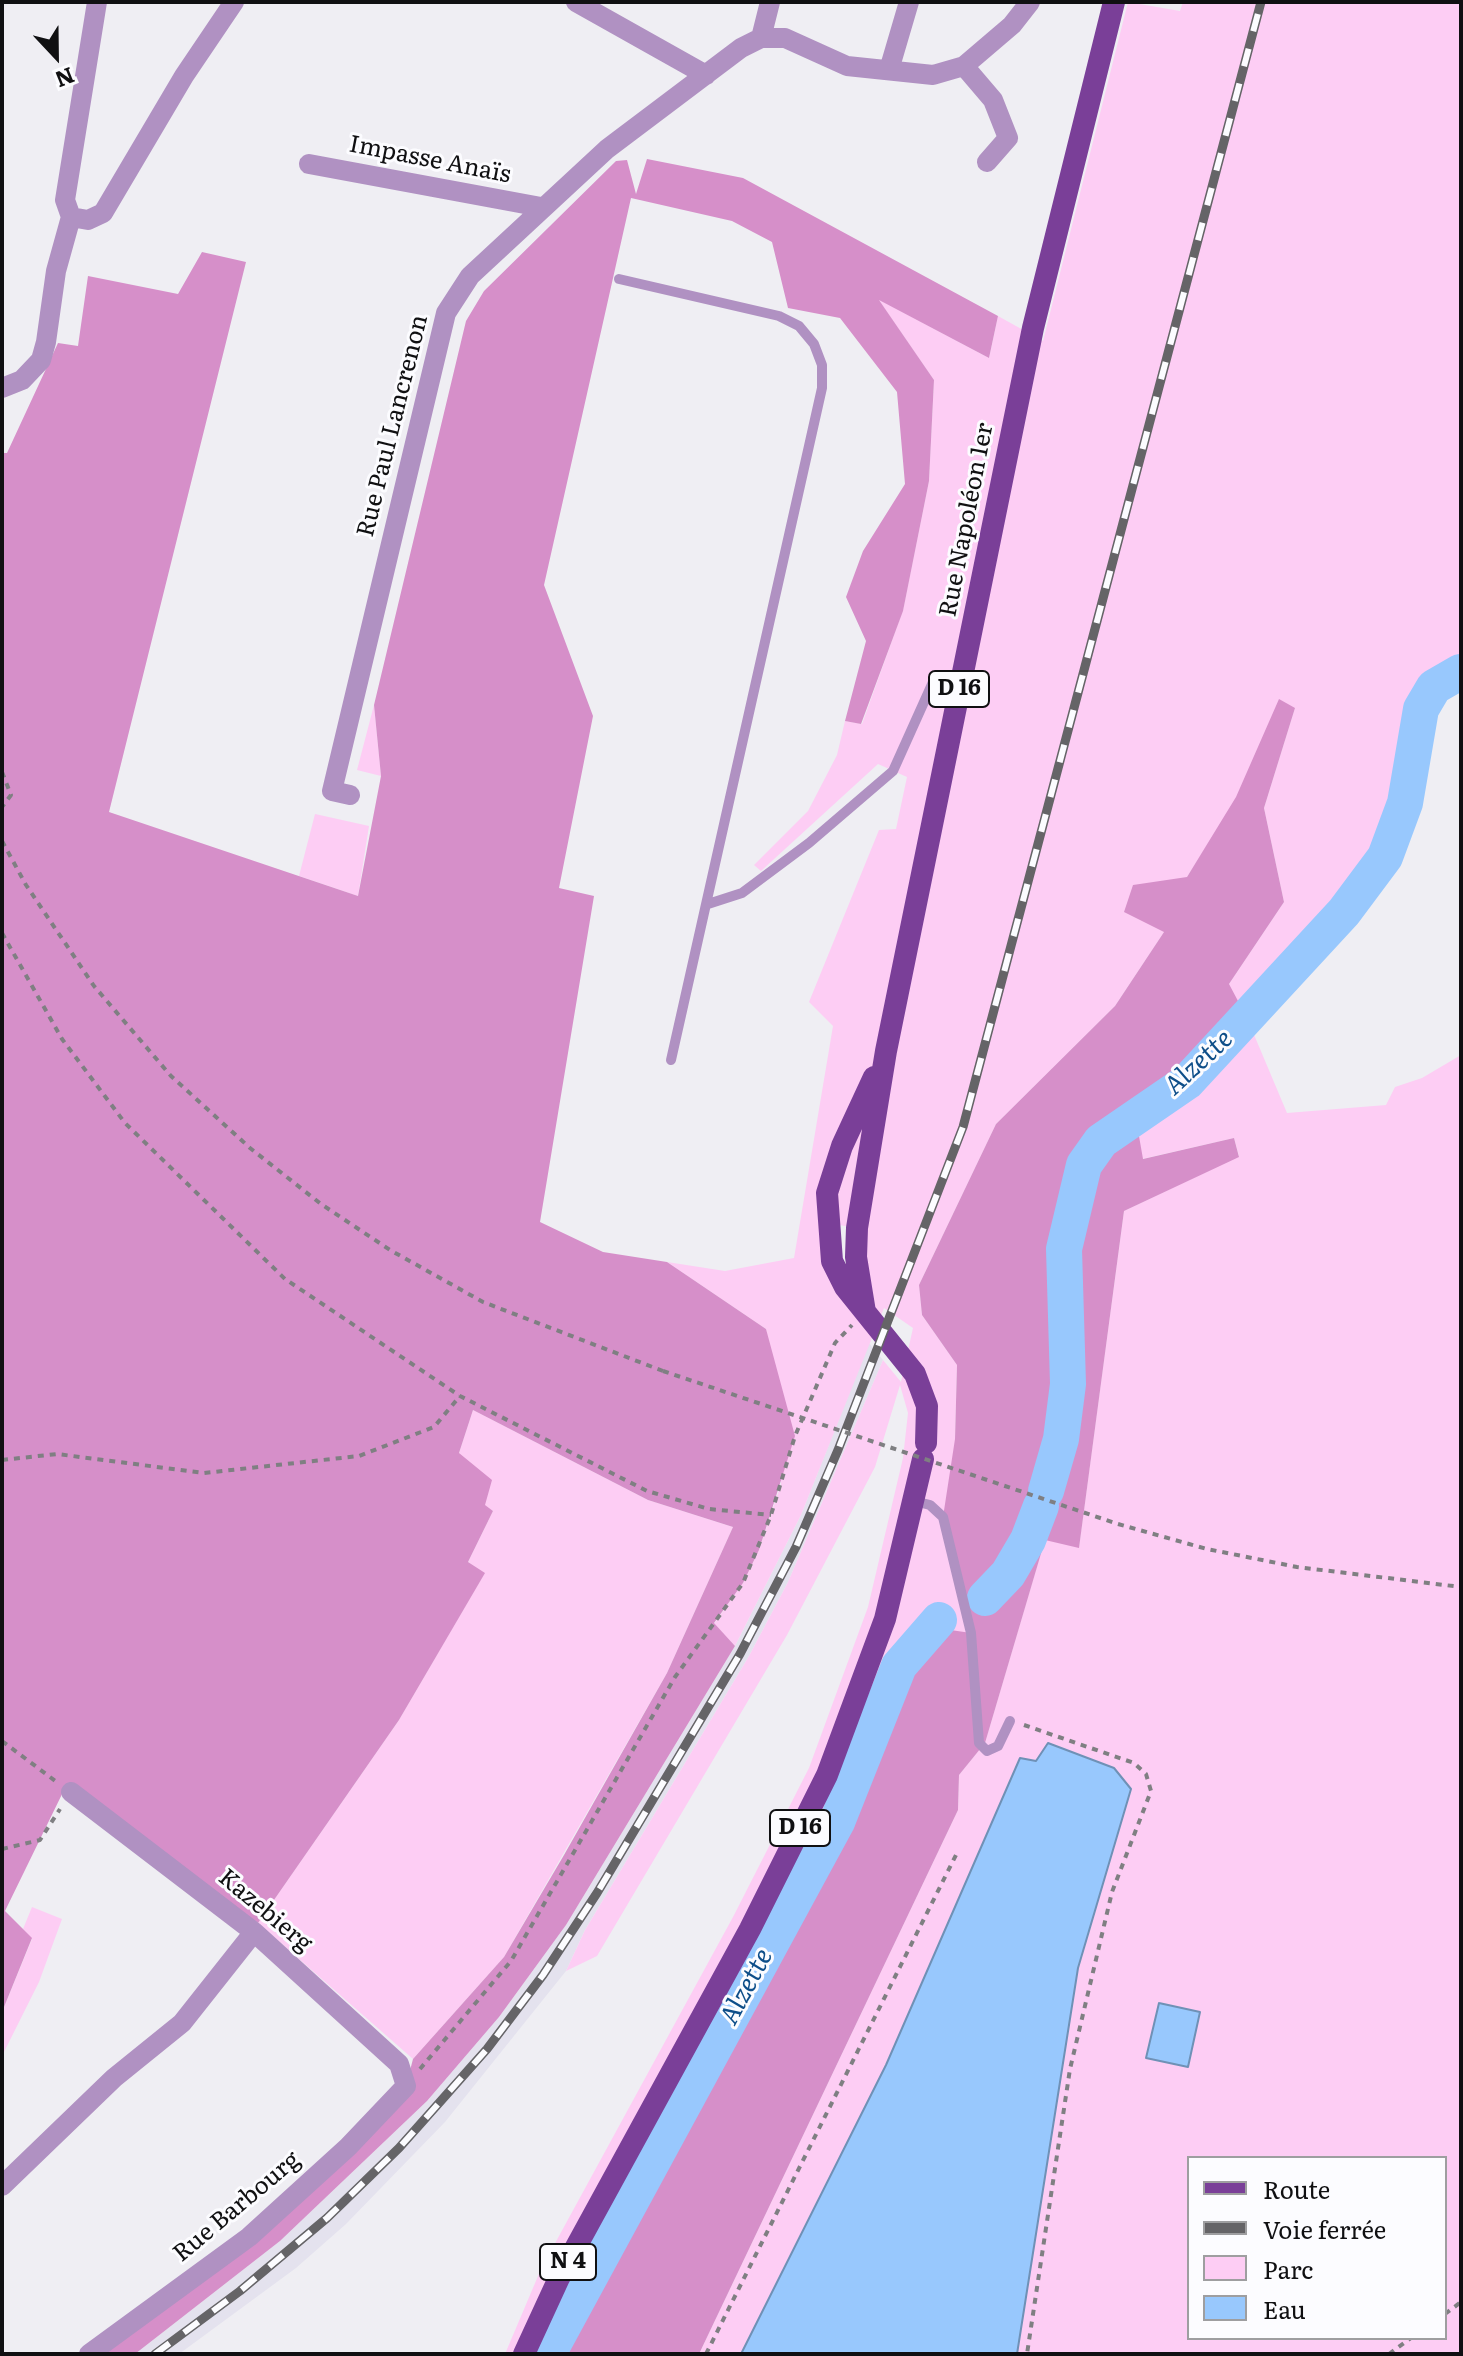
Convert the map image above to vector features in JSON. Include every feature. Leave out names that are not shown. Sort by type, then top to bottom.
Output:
[{"type":"main road","name":"Rue Napoléon 1er","points":[[886,1051],[1035,318],[1114,2]]},
{"type":"main road","name":"D 16","points":[[617,2172],[750,1929],[827,1775],[885,1619],[914,1501],[924,1451],[927,1406],[915,1374],[845,1287],[832,1261],[826,1223],[827,1193],[842,1146],[886,1051]]},
{"type":"main road","name":"D 16","points":[[865,1312],[856,1257],[857,1228],[886,1051]]},
{"type":"main road","name":"N 4","points":[[524,2354],[559,2278],[617,2172]]},
{"type":"street","points":[[2,388],[22,380],[41,360],[56,271],[71,217],[65,200],[97,2]]},
{"type":"street","points":[[71,217],[88,220],[103,213],[184,76],[234,2]]},
{"type":"street","points":[[576,2],[706,75]]},
{"type":"street","points":[[770,2],[761,38],[785,38],[847,66],[933,75],[964,66],[1012,25],[1030,2]]},
{"type":"street","points":[[889,70],[909,2]]},
{"type":"street","name":"Rue Paul Lancrenon","points":[[350,795],[332,791],[446,313],[470,276],[607,149],[741,48],[761,38]]},
{"type":"street","points":[[964,66],[993,100],[1008,138],[987,162]]},
{"type":"street","name":"Impasse Anaïs","points":[[309,164],[541,207]]},
{"type":"street","name":"Kazebierg","points":[[71,1792],[254,1932],[399,2064],[406,2086]]},
{"type":"street","points":[[2,2186],[114,2078],[182,2023],[254,1932]]},
{"type":"street","name":"Rue Barbourg","points":[[89,2354],[249,2237],[348,2147],[406,2086]]},
{"type":"lane","points":[[619,279],[779,316],[806,335],[822,365],[822,388],[671,1060]]},
{"type":"lane","points":[[708,904],[742,893],[809,843],[893,771],[933,682],[940,679],[961,682]]},
{"type":"lane","points":[[914,1501],[930,1505],[943,1517],[971,1633],[979,1743],[987,1751],[998,1746],[1010,1721]]},
{"type":"path","points":[[2,772],[11,795],[2,807]]},
{"type":"path","points":[[2,841],[26,885],[94,986],[171,1076],[250,1148],[321,1204],[367,1235],[483,1302],[663,1371],[1118,1524],[1207,1549],[1297,1567],[1461,1587]]},
{"type":"path","points":[[2,933],[62,1039],[125,1123],[285,1279],[460,1396],[647,1491],[709,1509],[771,1515]]},
{"type":"path","points":[[406,2086],[511,1961],[675,1677],[743,1583],[771,1515],[795,1436],[835,1343],[865,1312]]},
{"type":"path","points":[[2,1460],[57,1454],[204,1473],[359,1456],[434,1427],[460,1396]]},
{"type":"path","points":[[1010,1721],[1134,1763],[1146,1774],[1151,1791],[1112,1892],[1070,2069],[1027,2354]]},
{"type":"path","points":[[2,1741],[71,1792],[40,1840],[2,1849]]},
{"type":"path","points":[[706,2354],[957,1853]]},
{"type":"path","points":[[1389,2354],[1408,2340]]},
{"type":"shaded area","points":[[647,159],[743,178],[998,316],[989,358],[879,300],[934,380],[929,481],[903,611],[861,724],[845,721],[866,641],[846,597],[863,551],[905,484],[897,392],[840,318],[788,308],[772,242],[732,221],[631,198],[544,585],[593,716],[559,888],[594,896],[540,1222],[603,1252],[667,1262],[766,1329],[795,1436],[759,1550],[743,1583],[714,1623],[735,1646],[566,1925],[499,2017],[427,2101],[280,2241],[135,2354],[89,2354],[249,2237],[406,2086],[413,2059],[504,1957],[564,1855],[667,1673],[733,1527],[648,1500],[473,1410],[459,1453],[492,1480],[485,1505],[493,1511],[468,1562],[485,1573],[399,1720],[258,1923],[65,1788],[5,1911],[32,1938],[2,2012],[2,453],[7,453],[58,343],[78,346],[88,276],[178,294],[202,252],[246,262],[109,812],[358,896],[381,776],[374,705],[466,321],[484,291],[616,161],[627,160],[636,194]]},
{"type":"shaded area","points":[[1279,699],[1295,708],[1264,808],[1284,902],[1229,984],[1247,1018],[1187,1082],[1136,1119],[1143,1159],[1234,1138],[1239,1157],[1124,1211],[1079,1548],[1045,1540],[985,1743],[959,1775],[958,1810],[699,2354],[548,2354],[837,1822],[899,1666],[930,1627],[971,1633],[943,1517],[955,1439],[957,1365],[922,1315],[919,1285],[996,1124],[1115,1006],[1164,932],[1124,912],[1133,885],[1187,877],[1236,797]]},
{"type":"shaded area","points":[[869,1343],[883,1360],[788,1582],[749,1656],[585,1930],[566,1971],[445,2122],[346,2224],[296,2268],[179,2354],[135,2354],[280,2241],[427,2101],[499,2017],[566,1925],[735,1646],[801,1515]]},
{"type":"green space","points":[[1128,2],[1180,11],[1183,2],[1461,2],[1461,672],[1434,687],[1421,709],[1405,803],[1385,857],[1344,912],[1247,1018],[1287,1113],[1386,1105],[1395,1087],[1422,1078],[1461,1055],[1461,2354],[699,2354],[958,1810],[959,1775],[985,1743],[1045,1539],[1079,1547],[1124,1211],[1239,1156],[1234,1138],[1142,1159],[1136,1119],[1187,1082],[1229,984],[1284,902],[1264,808],[1295,708],[1187,877],[1164,932],[1115,1006],[996,1124],[919,1285],[922,1315],[957,1365],[955,1439],[971,1633],[899,1666],[837,1822],[548,2354],[505,2354],[541,2269],[733,1917],[809,1768],[868,1607],[903,1458],[908,1413],[900,1385],[875,1467],[787,1635],[597,1956],[566,1971],[585,1930],[749,1656],[788,1582],[883,1360],[901,1382],[913,1328],[884,1308],[801,1515],[735,1646],[714,1624],[743,1583],[759,1550],[781,1484],[766,1329],[667,1262],[725,1271],[794,1258],[833,1026],[809,1002],[879,830],[896,829],[907,777],[878,764],[761,871],[754,865],[808,811],[837,755],[845,721],[862,724],[903,610],[929,481],[934,380],[878,299],[989,358],[998,316],[1043,341]],"holes":[[[827,1223],[857,1228],[845,1287]]]},
{"type":"green space","points":[[374,705],[381,776],[357,770]]},
{"type":"green space","points":[[315,814],[369,826],[358,896],[299,876]]},
{"type":"green space","points":[[473,1410],[648,1500],[733,1527],[667,1673],[504,1957],[413,2059],[258,1923],[399,1720],[484,1574],[468,1562],[493,1511],[484,1505],[459,1453]]},
{"type":"green space","points":[[32,1907],[62,1919],[39,1982],[2,2056],[2,2012],[32,1939],[23,1929]]},
{"type":"water","points":[[1048,1743],[1114,1768],[1131,1789],[1078,1968],[1017,2354],[741,2354],[886,2065],[1020,1758],[1036,1761]]},
{"type":"water","points":[[1159,2003],[1200,2012],[1188,2067],[1146,2058]]},
{"type":"waterway","name":"Alzette","points":[[1046,1491],[1061,1439],[1068,1384],[1064,1249],[1084,1165],[1101,1141],[1187,1082],[1344,912],[1385,857],[1405,803],[1421,709],[1434,687],[1460,672]]},
{"type":"waterway","name":"Alzette","points":[[985,1598],[1008,1574],[1028,1540],[1041,1506]]},
{"type":"waterway","name":"Alzette","points":[[548,2354],[837,1822],[899,1666],[939,1620]]},
{"type":"railway","points":[[155,2354],[240,2291],[327,2218],[399,2148],[487,2049],[543,1975],[597,1893],[740,1654],[796,1547],[838,1450],[963,1127],[1261,2]]}]
